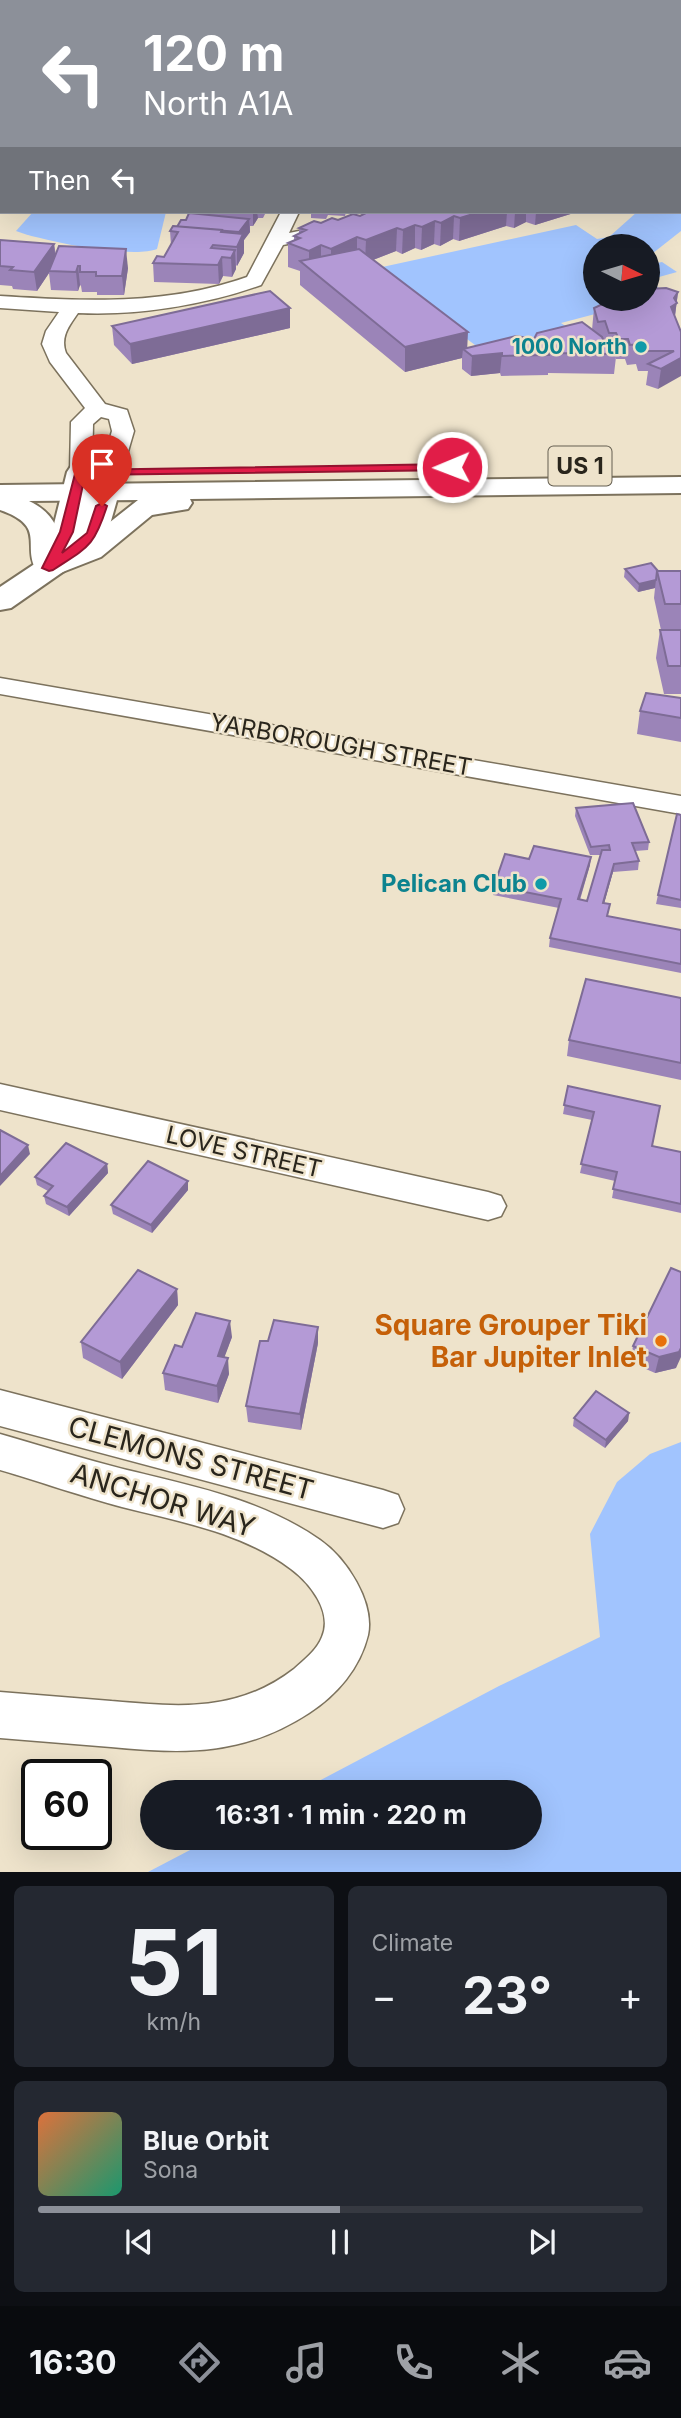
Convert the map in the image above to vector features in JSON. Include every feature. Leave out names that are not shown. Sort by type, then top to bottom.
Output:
[{"type":"main road","name":"US 1","points":[[0,473],[78,482],[108,482],[681,465]]},
{"type":"main road","name":"US 1","points":[[0,493],[78,482]]},
{"type":"main road","points":[[49,568],[66,532],[78,482]]},
{"type":"main road","name":"US 1","points":[[108,482],[286,488],[681,485]]},
{"type":"main road","points":[[0,601],[80,547],[92,535],[108,482]]},
{"type":"main road","points":[[49,568],[91,551],[144,507],[286,488]]},
{"type":"main road","points":[[0,501],[29,511],[40,519],[48,535],[49,568]]},
{"type":"street","points":[[0,302],[72,307],[125,307],[237,289],[258,276],[289,214]]},
{"type":"street","points":[[276,241],[410,214]]},
{"type":"street","points":[[72,307],[56,331],[52,344],[64,368],[89,394],[97,409],[119,415],[123,430],[108,482]]},
{"type":"street","points":[[78,482],[82,422],[97,409]]},
{"type":"street","name":"YARBOROUGH STREET","points":[[0,686],[681,805]]},
{"type":"street","name":"LOVE STREET","points":[[0,1097],[488,1206]]},
{"type":"street","name":"CLEMONS STREET","points":[[0,1408],[383,1509]]},
{"type":"street","name":"ANCHOR WAY","points":[[0,1452],[124,1488],[225,1513],[255,1524],[309,1557],[328,1576],[341,1601],[347,1629],[338,1656],[317,1681],[262,1715],[232,1725],[201,1730],[169,1730],[0,1715]]},
{"type":"water","points":[[31,214],[166,214],[157,249],[145,252],[65,244],[16,231]]},
{"type":"water","points":[[635,214],[681,214],[681,231],[660,248],[660,234],[612,234]]},
{"type":"water","points":[[576,225],[590,234],[583,234],[583,312],[603,312],[561,323],[582,337],[520,351],[475,345],[373,269]]},
{"type":"water","points":[[660,262],[662,262],[677,272],[660,277]]},
{"type":"water","points":[[681,1442],[681,1872],[148,1872],[190,1850],[542,1850],[542,1780],[321,1780],[499,1686],[600,1637],[590,1534],[617,1482],[650,1454]]},
{"type":"building","points":[[189,214],[249,219],[239,232],[177,227],[181,220],[186,220]]},
{"type":"building","points":[[353,214],[473,214],[460,218],[454,216],[441,223],[435,221],[422,227],[415,225],[403,230],[397,228],[366,240],[357,237],[331,249],[321,245],[309,251],[288,243],[300,238],[294,236],[306,230],[299,228],[314,221],[321,223],[332,218],[338,220]]},
{"type":"building","points":[[173,226],[243,234],[237,247],[213,245],[211,248],[235,250],[231,258],[222,257],[218,265],[153,263],[157,256],[164,257],[178,232],[170,231]]},
{"type":"building","points":[[0,240],[54,244],[34,272],[10,270],[13,267],[0,266]]},
{"type":"building","points":[[59,246],[126,249],[122,276],[96,276],[96,272],[80,272],[80,266],[76,272],[49,271]]},
{"type":"building","points":[[359,249],[468,332],[405,347],[300,261]]},
{"type":"building","points":[[660,288],[678,292],[674,298],[677,303],[671,307],[681,332],[681,358],[661,369],[648,364],[674,351],[641,351],[638,344],[630,345],[628,339],[619,339],[616,333],[609,333],[605,321],[598,322],[595,312],[660,312]]},
{"type":"building","points":[[270,291],[290,308],[130,344],[112,326]]},
{"type":"building","points":[[582,322],[602,337],[605,344],[613,344],[616,354],[549,353],[502,356],[502,353],[472,356],[463,349],[516,336],[534,339],[537,333]]},
{"type":"building","points":[[651,563],[658,571],[656,580],[639,584],[625,569]]},
{"type":"building","points":[[657,571],[681,571],[681,604],[665,604]]},
{"type":"building","points":[[660,630],[681,630],[681,666],[668,666]]},
{"type":"building","points":[[646,693],[681,698],[681,718],[640,711]]},
{"type":"building","name":"Pelican Club","points":[[633,803],[649,842],[632,843],[639,861],[614,864],[603,903],[610,904],[607,916],[681,930],[681,964],[550,938],[561,899],[494,886],[505,854],[529,859],[534,846],[591,857],[578,899],[587,901],[602,850],[610,850],[609,845],[591,847],[576,808]]},
{"type":"building","points":[[677,814],[681,815],[681,900],[658,895]]},
{"type":"building","points":[[586,979],[681,998],[681,1063],[569,1040]]},
{"type":"building","points":[[568,1086],[660,1106],[652,1146],[681,1152],[681,1204],[613,1189],[617,1172],[581,1164],[594,1112],[564,1105]]},
{"type":"building","points":[[0,1130],[28,1145],[0,1176]]},
{"type":"building","points":[[66,1143],[107,1164],[67,1207],[44,1196],[53,1186],[35,1177]]},
{"type":"building","points":[[148,1161],[188,1181],[151,1225],[111,1205]]},
{"type":"building","name":"Square Grouper Tiki Bar Jupiter Inlet","points":[[671,1268],[681,1272],[681,1348],[679,1352],[659,1357],[633,1346]]},
{"type":"building","points":[[138,1270],[177,1289],[120,1362],[81,1342]]},
{"type":"building","points":[[196,1313],[230,1321],[218,1356],[228,1358],[217,1386],[163,1373],[175,1345],[182,1347]]},
{"type":"building","points":[[274,1320],[318,1327],[300,1414],[246,1406],[260,1341],[268,1341]]},
{"type":"building","points":[[596,1391],[629,1413],[606,1440],[574,1418]]},
{"type":"place","name":"1000 North","points":[[641,347]]},
{"type":"place","name":"Pelican Club","points":[[541,884]]},
{"type":"place","name":"Square Grouper Tiki Bar Jupiter Inlet","points":[[661,1341]]},
{"type":"route","points":[[102,506],[92,535],[80,547],[49,568],[66,532],[80,472],[452,467]]}]
